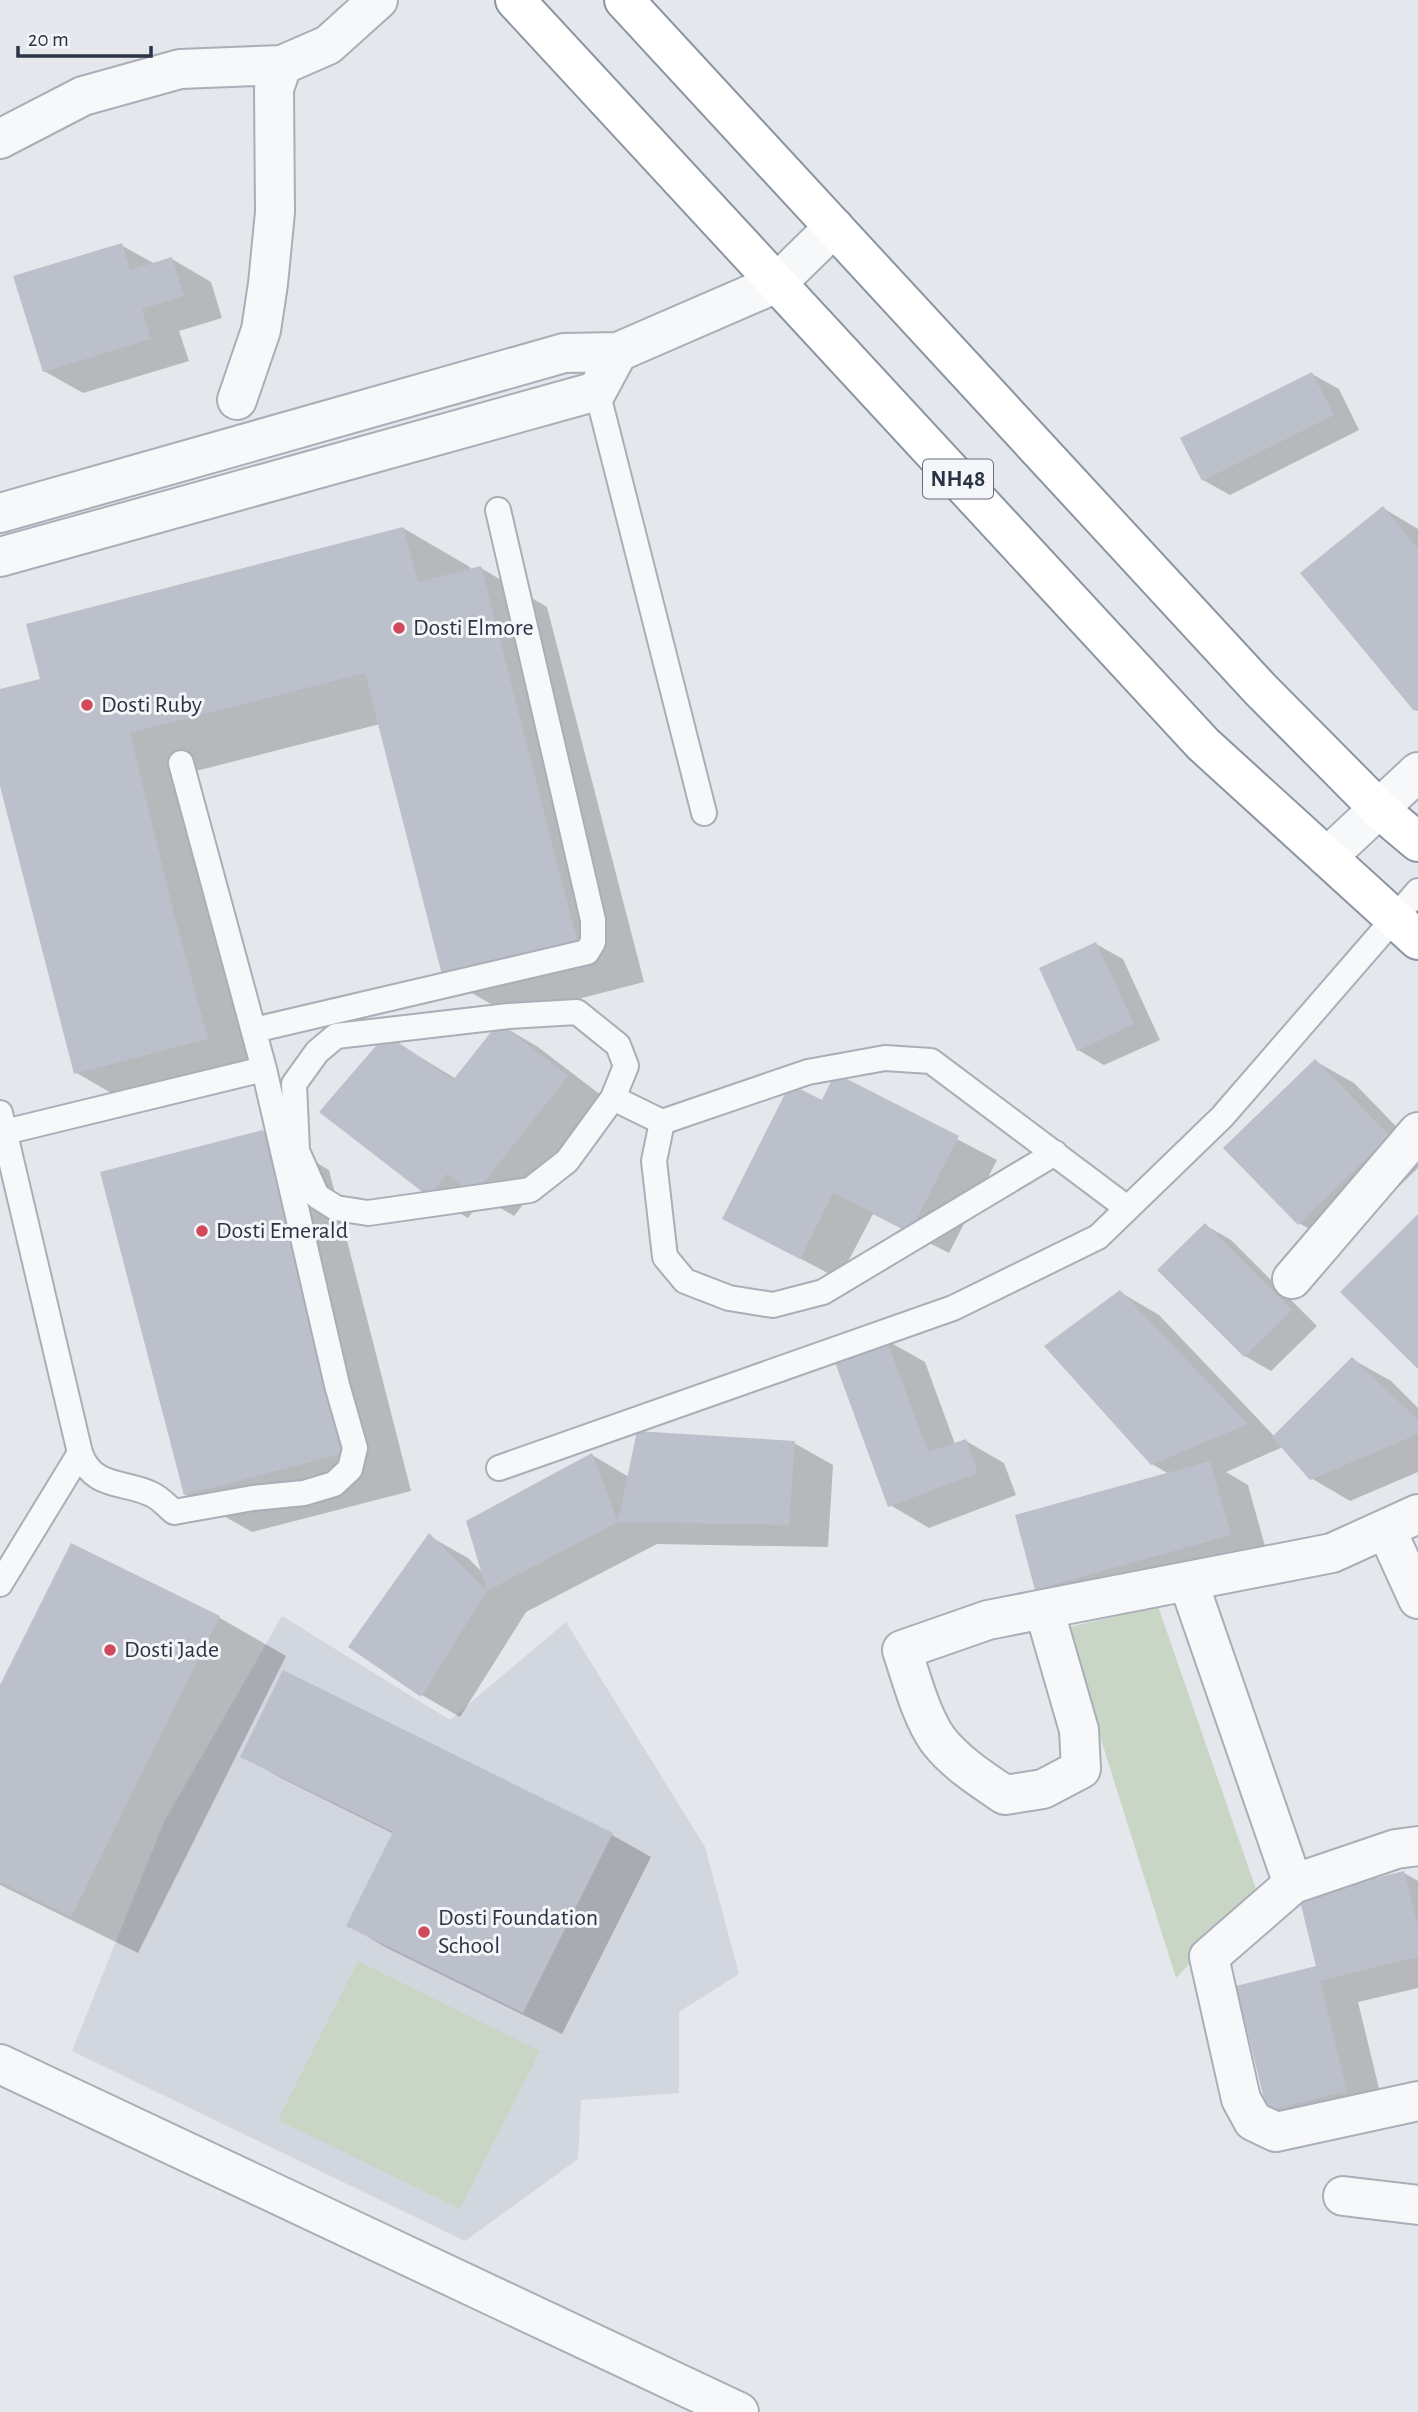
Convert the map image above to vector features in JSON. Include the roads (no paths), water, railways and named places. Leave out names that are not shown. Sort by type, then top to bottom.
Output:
[{"type":"highway","name":"NH48","points":[[515,0],[1203,744],[1327,857],[1410,916]]},
{"type":"highway","points":[[624,0],[1260,689],[1380,810],[1418,842]]},
{"type":"street","points":[[0,139],[83,96],[180,69],[282,65],[328,45],[378,0]]},
{"type":"street","points":[[237,400],[261,330],[268,284],[275,212],[274,89],[282,65]]},
{"type":"street","points":[[0,513],[564,353],[618,352],[776,283],[834,227]]},
{"type":"street","points":[[0,557],[597,391],[618,352]]},
{"type":"street","points":[[1327,857],[1418,772]]},
{"type":"street","points":[[1292,1279],[1418,1132]]},
{"type":"street","points":[[1044,1609],[1079,1730],[1081,1769],[1043,1789],[1005,1795],[967,1769],[938,1739],[920,1702],[902,1650],[988,1620],[1044,1609],[1332,1553],[1402,1522],[1418,1599]]},
{"type":"street","points":[[1188,1581],[1293,1884]]},
{"type":"street","points":[[1418,1846],[1396,1849],[1293,1884],[1209,1957],[1241,2099],[1253,2121],[1276,2132],[1418,2101]]},
{"type":"street","points":[[0,2064],[740,2412]]},
{"type":"street","points":[[1343,2196],[1418,2205]]},
{"type":"lane","points":[[597,391],[704,813]]},
{"type":"lane","points":[[254,1030],[586,952],[593,942],[593,920],[498,510]]},
{"type":"lane","points":[[180,763],[264,1069],[337,1385],[355,1448],[350,1469],[334,1484],[304,1493],[253,1498],[173,1512],[152,1494],[114,1484],[94,1474],[84,1464],[2,1122],[264,1069]]},
{"type":"lane","points":[[499,1468],[953,1308],[1098,1237],[1222,1117],[1410,916]]},
{"type":"lane","points":[[577,1013],[618,1045],[626,1066],[613,1098],[567,1161],[530,1190],[368,1213],[336,1208],[317,1196],[297,1151],[294,1084],[317,1052],[336,1035],[509,1016],[577,1013]]},
{"type":"lane","points":[[613,1098],[662,1122],[808,1072],[885,1058],[931,1061],[1128,1208]]},
{"type":"lane","points":[[662,1122],[654,1161],[665,1258],[685,1281],[729,1298],[774,1306],[823,1292],[1055,1153]]},
{"type":"lane","points":[[0,1584],[80,1453]]},
{"type":"place","name":"Dosti Elmore","points":[[399,628]]},
{"type":"place","name":"Dosti Ruby","points":[[87,705]]},
{"type":"place","name":"Dosti Emerald","points":[[202,1231]]},
{"type":"place","name":"Dosti Jade","points":[[110,1650]]},
{"type":"place","name":"Dosti Foundation School","points":[[424,1932]]}]
